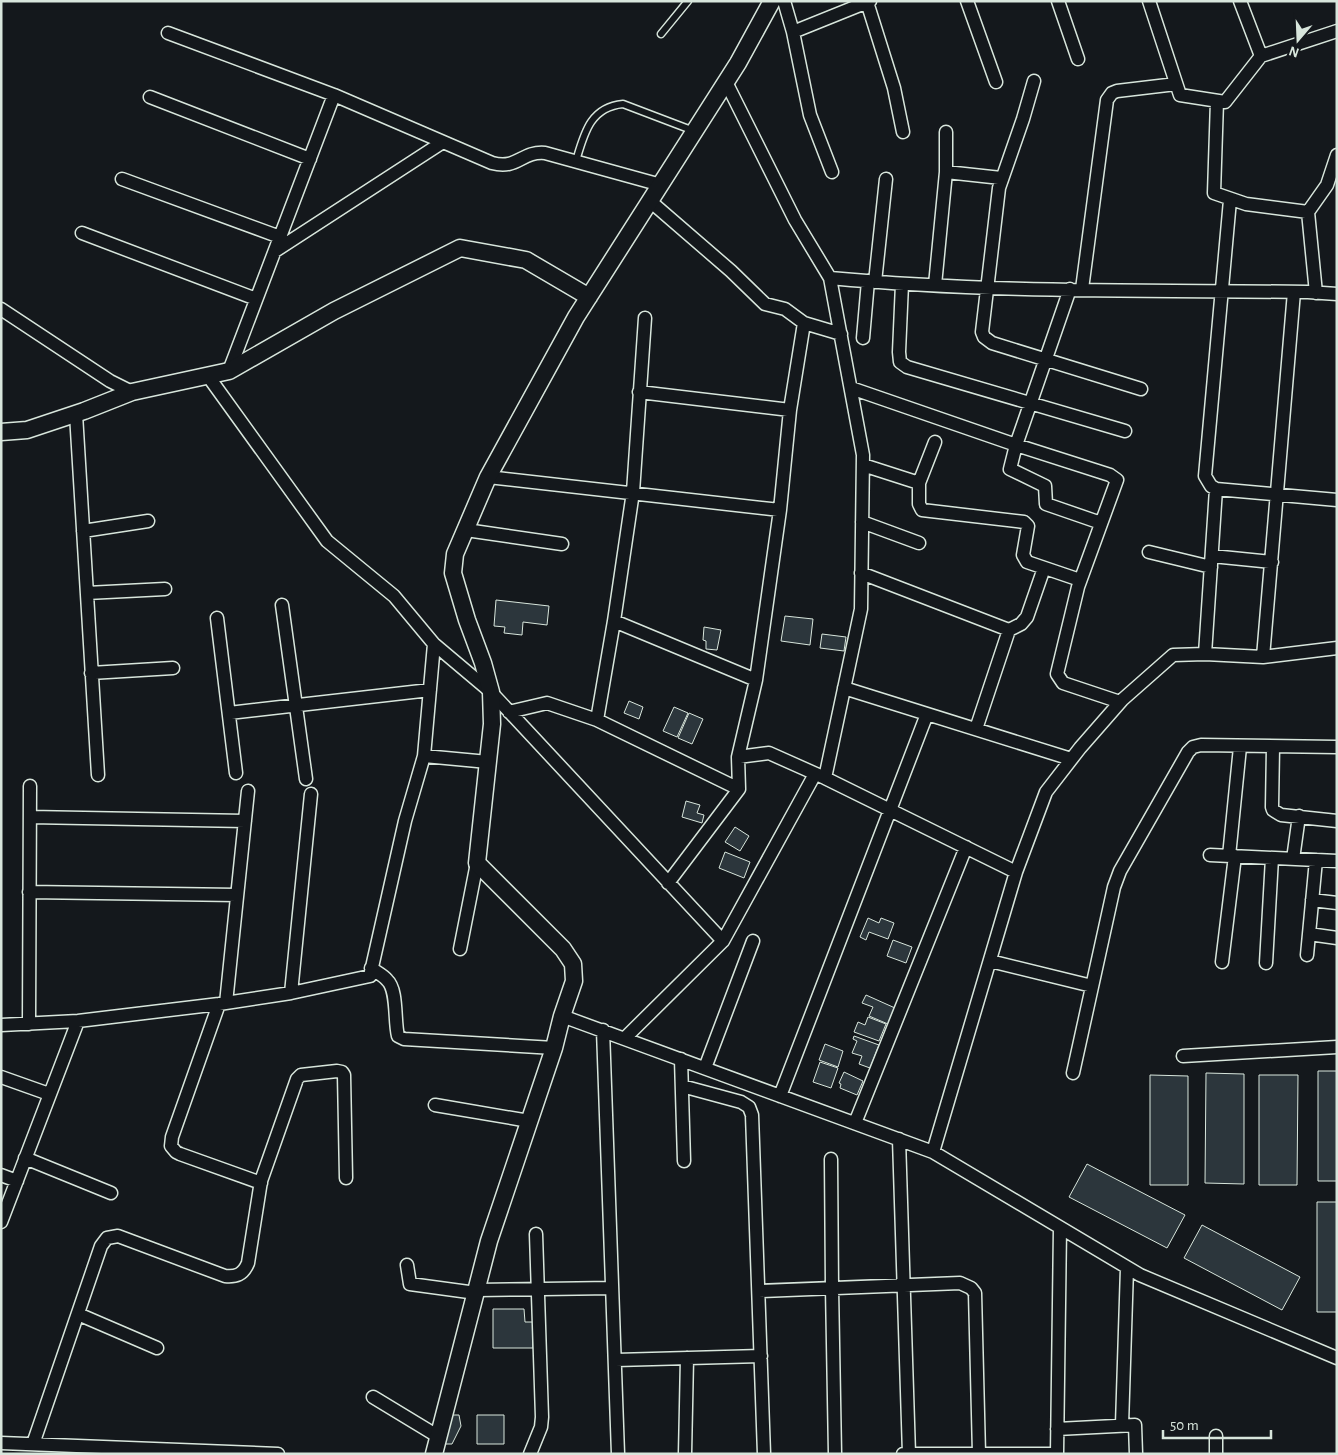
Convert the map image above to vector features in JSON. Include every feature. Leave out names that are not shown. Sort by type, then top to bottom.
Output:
[{"type":"street","points":[[460,949],[477,862],[492,724],[491,692],[484,663],[466,620],[453,574],[455,554],[488,477],[576,317],[726,82],[772,1]]},
{"type":"street","points":[[784,1],[793,32],[810,115],[832,172]]},
{"type":"street","points":[[968,1],[996,82]]},
{"type":"street","points":[[1058,1],[1078,58]]},
{"type":"street","points":[[1149,1],[1180,96],[1225,102],[1261,56],[1337,31]]},
{"type":"street","points":[[1240,1],[1261,56]]},
{"type":"street","points":[[793,32],[869,2],[894,88],[903,132]]},
{"type":"street","points":[[168,33],[334,95],[492,163],[503,166],[513,164],[529,154],[538,152],[661,185]]},
{"type":"street","points":[[1034,81],[1023,119],[1001,178],[982,332],[984,337],[992,343],[1141,390]]},
{"type":"street","points":[[625,1038],[723,941],[820,776],[844,688],[861,609],[863,455],[830,278],[795,220],[726,82]]},
{"type":"street","points":[[1101,523],[1046,504],[1045,486],[1010,469],[1016,445],[1046,359],[1076,289],[1107,100],[1112,93],[1117,91],[1176,84]]},
{"type":"street","points":[[229,371],[334,95]]},
{"type":"street","points":[[150,97],[310,159]]},
{"type":"street","points":[[1217,100],[1214,193],[1246,204],[1308,212]]},
{"type":"street","points":[[935,285],[946,172],[946,132]]},
{"type":"street","points":[[275,251],[444,142]]},
{"type":"street","points":[[1316,292],[1308,212],[1323,193],[1337,155]]},
{"type":"street","points":[[946,172],[1001,178]]},
{"type":"street","points":[[122,179],[280,237]]},
{"type":"street","points":[[863,338],[886,179]]},
{"type":"street","points":[[1230,200],[1205,476],[1207,482],[1216,489],[1337,500]]},
{"type":"street","points":[[650,201],[731,271],[765,304],[786,309],[804,323],[841,334]]},
{"type":"street","points":[[82,234],[256,300]]},
{"type":"street","points":[[1,432],[26,430],[76,414],[132,392],[229,371],[334,311],[460,248],[526,260],[589,297]]},
{"type":"street","points":[[830,278],[902,284],[987,287],[1316,292],[1337,294]]},
{"type":"street","points":[[902,284],[899,352],[900,362],[907,367],[1125,431]]},
{"type":"street","points":[[1263,657],[1294,292]]},
{"type":"street","points":[[1,309],[110,381],[132,392]]},
{"type":"street","points":[[597,720],[633,492],[645,318]]},
{"type":"street","points":[[668,883],[739,789],[738,757],[756,680],[780,510],[790,410],[804,323]]},
{"type":"street","points":[[208,376],[326,541],[394,596],[434,644],[491,692],[723,941]]},
{"type":"street","points":[[851,388],[1117,480],[1080,580],[1057,674],[1063,683],[1120,702]]},
{"type":"street","points":[[639,392],[790,410]]},
{"type":"street","points":[[76,414],[98,775]]},
{"type":"street","points":[[935,442],[919,483],[918,504],[922,510],[1024,522],[1028,526],[1024,559],[1027,562],[1080,580]]},
{"type":"street","points":[[863,465],[919,483]]},
{"type":"street","points":[[488,477],[780,510]]},
{"type":"street","points":[[1206,654],[1216,489]]},
{"type":"street","points":[[83,530],[148,521]]},
{"type":"street","points":[[862,522],[919,543]]},
{"type":"street","points":[[466,530],[562,544]]},
{"type":"street","points":[[1149,552],[1212,561],[1272,562]]},
{"type":"street","points":[[976,729],[1009,630],[1021,624],[1027,617],[1044,568]]},
{"type":"street","points":[[862,573],[1009,630]]},
{"type":"street","points":[[86,592],[165,590]]},
{"type":"street","points":[[282,604],[306,779]]},
{"type":"street","points":[[217,618],[236,773]]},
{"type":"street","points":[[614,621],[756,680]]},
{"type":"street","points":[[1,1025],[78,1021],[223,1004],[291,993],[370,976],[405,821],[424,756],[434,644]]},
{"type":"street","points":[[933,1152],[1016,872],[1046,792],[1071,759],[1120,702],[1173,655],[1206,654],[1263,657],[1337,648]]},
{"type":"street","points":[[92,673],[173,668]]},
{"type":"street","points":[[844,688],[1071,759]]},
{"type":"street","points":[[229,713],[430,690]]},
{"type":"street","points":[[509,712],[547,703],[597,720],[739,789]]},
{"type":"street","points":[[780,1096],[927,714]]},
{"type":"street","points":[[1073,1073],[1114,887],[1120,872],[1188,752],[1194,747],[1201,745],[1337,748]]},
{"type":"street","points":[[1222,962],[1240,747]]},
{"type":"street","points":[[1273,747],[1273,810],[1281,814],[1337,820]]},
{"type":"street","points":[[738,757],[769,753],[891,810],[1016,872]]},
{"type":"street","points":[[424,756],[488,762]]},
{"type":"street","points":[[29,1024],[30,786]]},
{"type":"street","points":[[248,791],[223,1004],[172,1137],[171,1146],[180,1154],[261,1183]]},
{"type":"street","points":[[291,993],[311,794]]},
{"type":"street","points":[[1293,859],[1299,816]]},
{"type":"street","points":[[30,818],[245,821]]},
{"type":"street","points":[[855,1123],[966,847]]},
{"type":"street","points":[[1210,855],[1337,861]]},
{"type":"street","points":[[1266,963],[1272,858]]},
{"type":"street","points":[[1307,955],[1316,860]]},
{"type":"street","points":[[434,1454],[489,1241],[554,1048],[574,981],[573,964],[563,949],[477,862]]},
{"type":"street","points":[[29,892],[237,895]]},
{"type":"street","points":[[1312,900],[1337,903]]},
{"type":"street","points":[[1309,934],[1337,938]]},
{"type":"street","points":[[704,1068],[753,941]]},
{"type":"street","points":[[990,961],[1092,986]]},
{"type":"street","points":[[371,968],[388,980],[394,990],[395,1024],[398,1036],[404,1039],[554,1048]]},
{"type":"street","points":[[562,1016],[933,1152],[1140,1275],[1337,1358]]},
{"type":"street","points":[[1,1222],[78,1021]]},
{"type":"street","points":[[603,1030],[618,1454]]},
{"type":"street","points":[[1183,1056],[1337,1047]]},
{"type":"street","points":[[681,1059],[684,1161]]},
{"type":"street","points":[[30,1447],[103,1241],[113,1236],[118,1236],[225,1276],[232,1277],[242,1274],[248,1263],[261,1183],[299,1076],[337,1071],[342,1072],[344,1075],[346,1178]]},
{"type":"street","points":[[1,1077],[49,1094]]},
{"type":"street","points":[[682,1086],[741,1102],[749,1107],[752,1116],[764,1454]]},
{"type":"street","points":[[435,1105],[530,1121]]},
{"type":"street","points":[[899,1139],[909,1454]]},
{"type":"street","points":[[25,1158],[111,1193]]},
{"type":"street","points":[[831,1159],[835,1454]]},
{"type":"street","points":[[1,1175],[17,1181]]},
{"type":"street","points":[[903,1454],[1057,1454],[1060,1228]]},
{"type":"street","points":[[530,1454],[541,1427],[542,1417],[536,1234]]},
{"type":"street","points":[[406,1265],[410,1284],[476,1292],[612,1288]]},
{"type":"street","points":[[1122,1425],[1127,1268]]},
{"type":"street","points":[[759,1291],[960,1284],[972,1288],[975,1293],[979,1454]]},
{"type":"street","points":[[78,1314],[156,1348]]},
{"type":"street","points":[[616,1360],[761,1356]]},
{"type":"street","points":[[685,1454],[687,1358]]},
{"type":"street","points":[[373,1397],[439,1438]]},
{"type":"street","points":[[1057,1428],[1135,1425],[1136,1454]]},
{"type":"street","points":[[1216,1436],[1216,1454]]},
{"type":"street","points":[[1,1443],[30,1447],[278,1454]]},
{"type":"lane","points":[[661,34],[688,1]]},
{"type":"lane","points":[[576,161],[583,135],[590,122],[601,111],[611,105],[623,104],[695,131]]},
{"type":"building","points":[[496,600],[549,606],[547,625],[523,622],[522,635],[504,633],[505,627],[494,626]]},
{"type":"building","points":[[785,616],[813,619],[810,645],[781,641]]},
{"type":"building","points":[[704,627],[721,630],[717,650],[706,649],[706,641],[703,640]]},
{"type":"building","points":[[822,634],[846,637],[844,651],[820,648]]},
{"type":"building","points":[[629,701],[643,707],[639,719],[624,713]]},
{"type":"building","points":[[674,707],[688,713],[677,737],[663,731]]},
{"type":"building","points":[[689,713],[703,719],[692,744],[678,738]]},
{"type":"building","points":[[686,801],[700,805],[697,813],[704,815],[702,823],[682,817]]},
{"type":"building","points":[[735,827],[749,836],[740,851],[725,842]]},
{"type":"building","points":[[725,852],[750,862],[744,878],[719,868]]},
{"type":"building","points":[[868,918],[879,923],[881,918],[894,923],[888,939],[869,932],[866,940],[860,937]]},
{"type":"building","points":[[893,940],[912,947],[906,963],[887,956]]},
{"type":"building","points":[[866,995],[895,1008],[888,1024],[869,1016],[873,1007],[862,1003]]},
{"type":"building","points":[[868,1017],[886,1024],[879,1041],[854,1032],[858,1022],[865,1025]]},
{"type":"building","points":[[854,1036],[879,1045],[870,1068],[859,1064],[862,1056],[852,1053],[857,1041],[853,1039]]},
{"type":"building","points":[[825,1044],[843,1051],[838,1067],[819,1060]]},
{"type":"building","points":[[820,1062],[838,1068],[831,1088],[813,1082]]},
{"type":"building","points":[[1318,1071],[1337,1071],[1337,1181],[1318,1181]]},
{"type":"building","points":[[844,1072],[863,1081],[857,1095],[840,1088],[841,1084],[839,1083]]},
{"type":"building","points":[[1206,1073],[1244,1074],[1244,1184],[1205,1183]]},
{"type":"building","points":[[1150,1075],[1188,1076],[1188,1185],[1150,1185]]},
{"type":"building","points":[[1259,1075],[1298,1075],[1297,1185],[1259,1185]]},
{"type":"building","points":[[1087,1164],[1185,1215],[1167,1248],[1069,1197]]},
{"type":"building","points":[[1317,1202],[1337,1202],[1337,1312],[1317,1312]]},
{"type":"building","points":[[1202,1225],[1300,1277],[1282,1310],[1184,1258]]},
{"type":"building","points":[[493,1309],[524,1309],[525,1322],[533,1322],[533,1348],[493,1348]]},
{"type":"building","points":[[447,1415],[459,1415],[461,1426],[452,1444],[441,1444]]},
{"type":"building","points":[[477,1415],[504,1415],[504,1444],[477,1444]]}]
